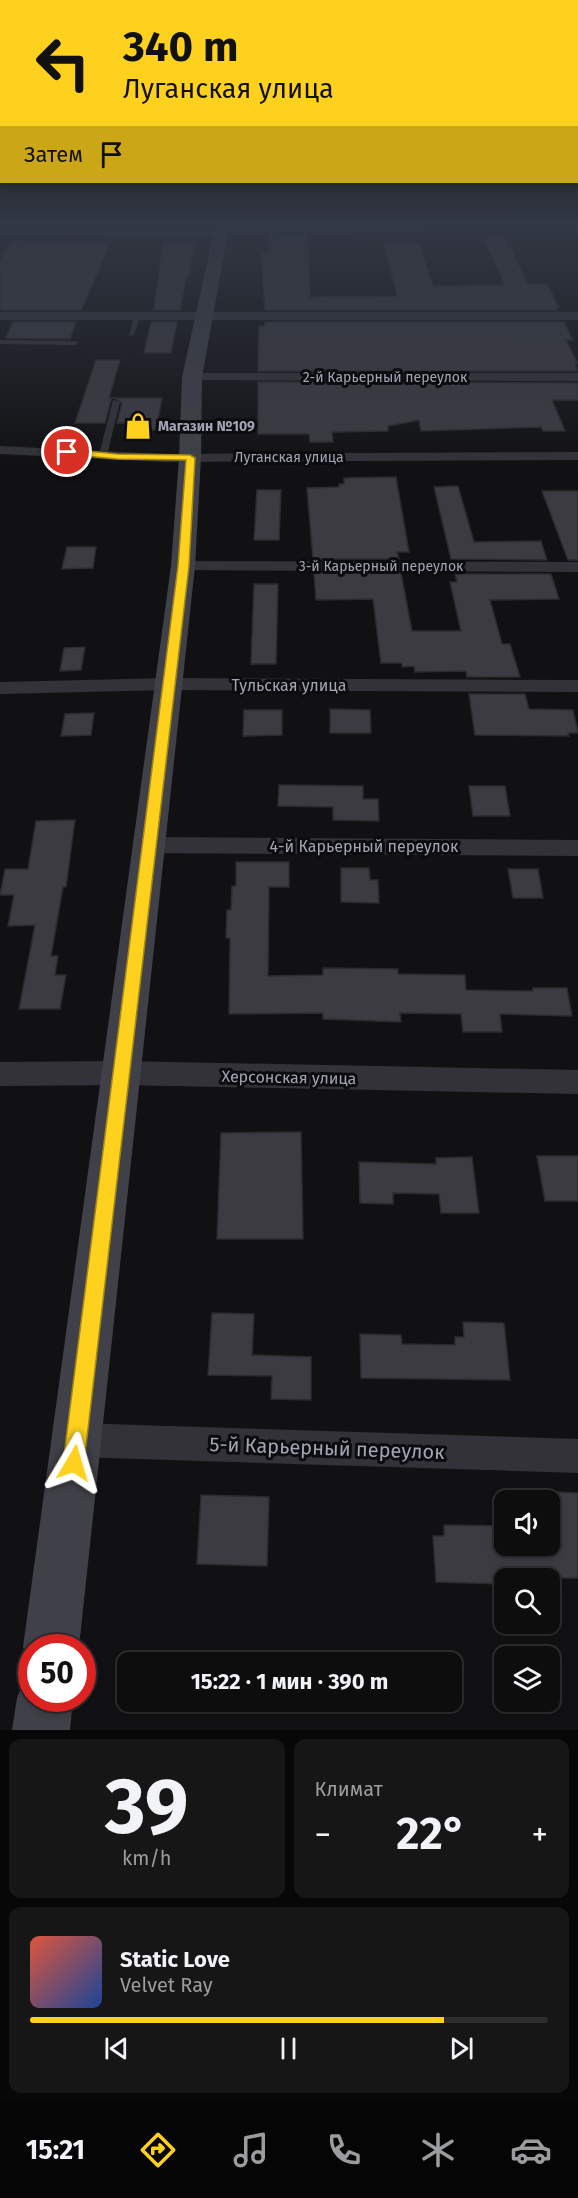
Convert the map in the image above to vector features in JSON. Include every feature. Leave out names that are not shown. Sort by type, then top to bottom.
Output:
[{"type":"main road","points":[[53,1634],[183,566],[190,458],[192,378],[197,345],[208,308]]},
{"type":"main road","points":[[41,1730],[43,1712]]},
{"type":"street","points":[[0,316],[578,316]]},
{"type":"street","name":"2-й Карьерный переулок","points":[[192,378],[578,377]]},
{"type":"street","name":"Луганская улица","points":[[0,450],[190,458],[578,456]]},
{"type":"street","name":"3-й Карьерный переулок","points":[[183,566],[578,567]]},
{"type":"street","name":"Тульская улица","points":[[0,688],[169,684],[578,686]]},
{"type":"street","name":"4-й Карьерный переулок","points":[[149,845],[578,848]]},
{"type":"street","name":"Херсонская улица","points":[[0,1074],[578,1082]]},
{"type":"street","name":"5-й Карьерный переулок","points":[[76,1440],[578,1456]]},
{"type":"lane","points":[[131,335],[137,316]]},
{"type":"lane","points":[[0,342],[75,343]]},
{"type":"lane","points":[[103,455],[116,402]]},
{"type":"building","points":[[0,308],[82,308],[81,310],[0,310]]},
{"type":"building","points":[[154,308],[180,308],[180,310],[154,310]]},
{"type":"building","points":[[265,308],[556,308],[557,310],[265,310]]},
{"type":"building","points":[[13,322],[76,322],[70,339],[6,338]]},
{"type":"building","points":[[151,322],[177,322],[171,353],[144,353]]},
{"type":"building","points":[[265,322],[564,322],[573,340],[566,340],[578,364],[575,364],[578,371],[258,371],[259,326],[265,326]]},
{"type":"building","points":[[96,360],[120,360],[109,398],[114,398],[111,399],[105,423],[75,423]]},
{"type":"building","points":[[258,382],[578,383],[578,400],[552,400],[565,431],[543,431],[541,427],[421,431],[419,420],[388,426],[388,431],[332,432],[333,442],[310,442],[309,434],[258,434]]},
{"type":"building","points":[[114,398],[162,398],[156,430],[125,430],[127,423],[117,423],[122,403]]},
{"type":"building","points":[[396,477],[409,552],[397,552],[399,559],[313,559],[307,488],[339,487],[339,484],[344,484],[344,478]]},
{"type":"building","points":[[458,486],[474,542],[541,541],[547,560],[451,559],[434,487]]},
{"type":"building","points":[[257,490],[281,490],[279,540],[254,540]]},
{"type":"building","points":[[542,491],[578,491],[578,560],[568,560]]},
{"type":"building","points":[[67,547],[96,547],[93,568],[62,569]]},
{"type":"building","points":[[314,573],[401,573],[412,631],[461,631],[450,582],[457,582],[455,574],[551,574],[559,599],[490,600],[502,644],[510,644],[520,677],[467,677],[466,671],[415,672],[414,666],[402,667],[402,663],[381,663],[373,599],[316,600]]},
{"type":"building","points":[[254,584],[278,584],[276,664],[251,664]]},
{"type":"building","points":[[85,647],[81,670],[60,671],[64,648]]},
{"type":"building","points":[[469,694],[525,694],[529,709],[573,710],[578,733],[568,733],[569,736],[475,735]]},
{"type":"building","points":[[330,709],[370,710],[371,733],[330,733]]},
{"type":"building","points":[[244,710],[282,710],[282,735],[243,736]]},
{"type":"building","points":[[94,713],[91,735],[61,736],[65,714]]},
{"type":"building","points":[[279,785],[363,786],[363,799],[378,799],[379,821],[333,820],[333,807],[278,806]]},
{"type":"building","points":[[469,786],[505,786],[510,816],[473,816]]},
{"type":"building","points":[[75,820],[66,887],[63,887],[51,956],[58,956],[55,975],[66,975],[60,1009],[19,1009],[35,925],[8,926],[14,895],[0,895],[5,869],[28,869],[36,821]]},
{"type":"building","points":[[236,862],[289,862],[289,887],[269,887],[268,976],[323,975],[323,968],[398,969],[398,974],[465,975],[466,990],[533,991],[533,988],[567,988],[572,1016],[500,1014],[502,1032],[463,1032],[461,1014],[400,1013],[401,1022],[323,1019],[323,1013],[229,1014],[230,938],[226,938],[227,910],[231,910],[232,886],[236,886]]},
{"type":"building","points":[[341,868],[369,868],[370,880],[378,880],[379,903],[341,902]]},
{"type":"building","points":[[508,869],[538,869],[543,898],[513,898]]},
{"type":"building","points":[[301,1132],[303,1239],[217,1239],[221,1133]]},
{"type":"building","points":[[537,1156],[578,1156],[578,1201],[545,1201]]},
{"type":"building","points":[[472,1157],[479,1213],[441,1213],[439,1194],[393,1193],[393,1204],[360,1203],[359,1162],[436,1164],[436,1158]]},
{"type":"building","points":[[212,1313],[254,1314],[252,1355],[311,1357],[311,1400],[271,1399],[272,1376],[208,1375]]},
{"type":"building","points":[[463,1322],[504,1323],[510,1380],[361,1378],[360,1334],[401,1335],[402,1344],[455,1345],[455,1337],[464,1337]]},
{"type":"building","points":[[560,1492],[578,1493],[578,1578],[560,1578],[560,1568],[494,1568],[494,1584],[436,1582],[433,1536],[444,1536],[444,1525],[494,1526],[494,1556],[560,1556],[560,1545],[562,1545]]},
{"type":"building","points":[[201,1495],[269,1497],[267,1566],[197,1564]]},
{"type":"place","name":"Магазин №109","points":[[138,426]]},
{"type":"route","points":[[67,452],[190,458],[183,566],[74,1463]]}]
